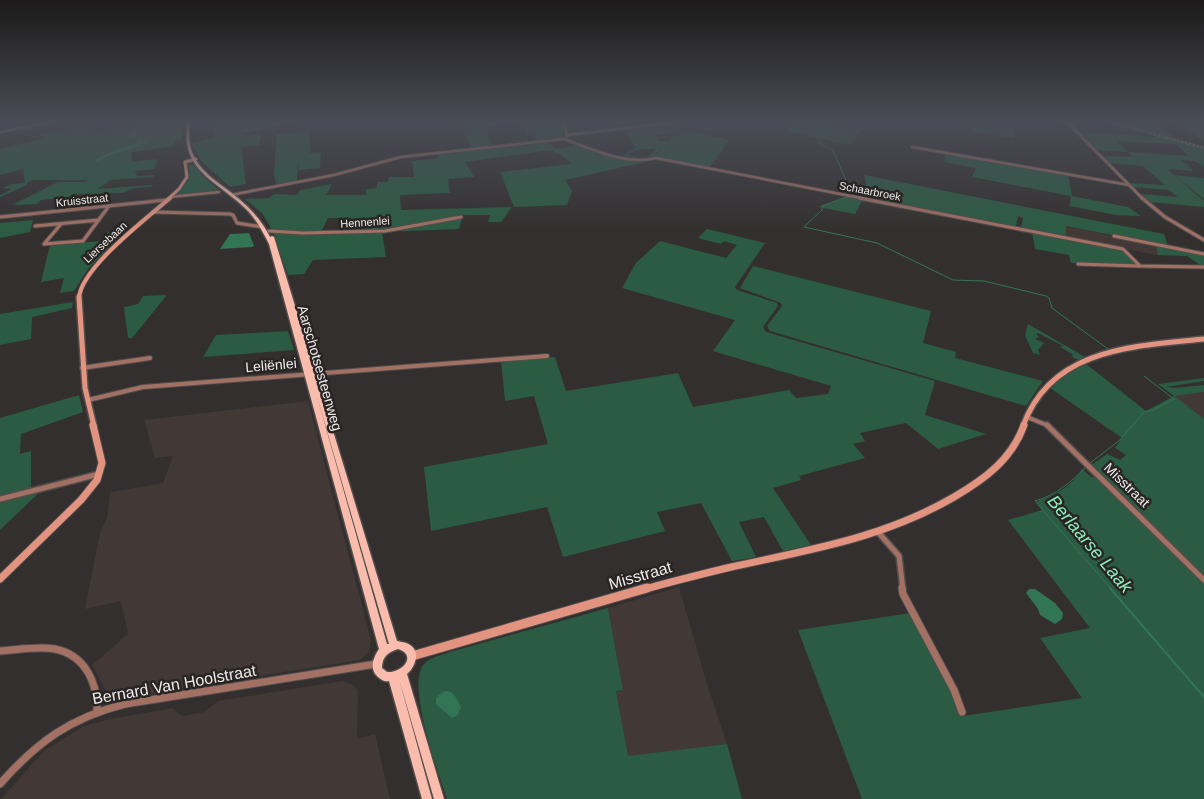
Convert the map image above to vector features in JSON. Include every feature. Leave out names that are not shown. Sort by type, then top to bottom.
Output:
[{"type":"main road","name":"Aarschotsesteenweg","points":[[194,159],[247,208],[266,229],[394,645]]},
{"type":"main road","name":"Aarschotsesteenweg","points":[[310,374],[384,650]]},
{"type":"main road","points":[[394,645],[405,646],[410,650],[412,656],[410,665],[398,676],[380,674],[376,664],[384,650],[394,645]]},
{"type":"main road","points":[[398,676],[427,799]]},
{"type":"main road","points":[[398,676],[440,799]]},
{"type":"street","points":[[232,194],[334,175],[397,158]]},
{"type":"street","name":"Schaarbroek","points":[[622,158],[644,161],[655,158]]},
{"type":"street","name":"Schaarbroek","points":[[657,158],[1123,250],[1128,252],[1140,266]]},
{"type":"street","points":[[976,158],[1129,185]]},
{"type":"street","points":[[1103,158],[1129,185],[1175,224],[1204,240]]},
{"type":"street","name":"Liersebaan","points":[[99,474],[102,463],[82,368],[79,296],[82,282],[93,268],[186,180],[185,162],[194,159]]},
{"type":"street","name":"Kruisstraat","points":[[0,217],[220,192]]},
{"type":"street","points":[[61,224],[44,244],[83,241],[109,206]]},
{"type":"street","name":"Hennenlei","points":[[153,212],[230,214],[233,215],[238,223],[266,229],[303,233],[380,231],[461,217]]},
{"type":"street","points":[[35,226],[99,220]]},
{"type":"street","points":[[1114,236],[1204,254]]},
{"type":"street","points":[[1078,264],[1204,267]]},
{"type":"street","name":"Misstraat","points":[[412,656],[700,574],[835,544],[878,532],[928,511],[994,469],[1011,452],[1023,430],[1036,398],[1062,372],[1086,360],[1135,347],[1204,339]]},
{"type":"street","name":"Leliënlei","points":[[88,400],[132,388],[547,356]]},
{"type":"street","points":[[82,368],[150,358]]},
{"type":"street","name":"Misstraat","points":[[1027,417],[1043,422],[1052,428],[1204,580]]},
{"type":"street","points":[[0,499],[99,474]]},
{"type":"street","points":[[0,579],[81,500],[99,474]]},
{"type":"street","points":[[878,532],[899,556],[902,594],[954,690],[962,712]]},
{"type":"street","points":[[0,650],[43,648],[57,649],[67,654],[81,664],[94,681],[98,698],[96,710]]},
{"type":"street","name":"Bernard Van Hoolstraat","points":[[0,784],[44,739],[62,727],[96,710],[376,664]]},
{"type":"shaded area","points":[[0,158],[132,158],[132,162],[157,159],[155,169],[135,171],[137,176],[155,175],[153,177],[111,180],[97,189],[153,185],[151,187],[135,188],[122,193],[75,194],[71,197],[41,200],[37,204],[12,205],[58,182],[85,182],[89,180],[33,180],[27,183],[27,185],[0,197],[0,195],[12,189],[2,188],[12,184],[25,183],[23,169],[0,175]]},
{"type":"shaded area","points":[[199,158],[243,158],[246,184],[230,187]]},
{"type":"shaded area","points":[[275,158],[321,158],[320,168],[299,170],[298,162],[297,181],[276,184],[274,173]]},
{"type":"shaded area","points":[[436,158],[492,158],[465,162],[474,177],[448,179],[450,193],[400,195],[401,210],[512,207],[501,222],[488,222],[490,215],[463,215],[459,229],[382,232],[386,257],[313,260],[304,274],[288,275],[273,231],[297,234],[345,231],[351,218],[328,218],[321,232],[304,233],[272,230],[262,213],[245,199],[269,198],[274,194],[297,195],[300,190],[332,184],[326,195],[366,195],[366,189],[377,188],[377,182],[388,182],[389,177],[414,177],[412,161]]},
{"type":"shaded area","points":[[565,158],[617,158],[646,162],[565,180],[572,191],[567,205],[514,207],[500,172],[572,164]]},
{"type":"shaded area","points":[[628,158],[650,158],[645,161]]},
{"type":"shaded area","points":[[660,158],[716,158],[708,168]]},
{"type":"shaded area","points":[[945,158],[975,158],[1068,175],[1072,196],[1128,207],[1141,216],[1116,215],[1070,206],[1071,196],[972,177],[976,168],[944,162]]},
{"type":"shaded area","points":[[1105,158],[1204,158],[1204,166],[1194,161],[1181,160],[1194,171],[1167,169],[1204,201],[1204,207],[1150,202],[1141,194],[1178,197],[1169,190],[1133,187],[1128,183],[1165,185],[1143,166],[1110,163]]},
{"type":"shaded area","points":[[192,164],[219,190],[173,196],[188,180],[188,165]]},
{"type":"shaded area","points":[[864,175],[1164,234],[1168,246],[1066,226],[1066,237],[1021,228],[1023,218],[1018,216],[1016,227],[869,199]]},
{"type":"shaded area","points":[[1174,175],[1204,178],[1204,199]]},
{"type":"shaded area","points":[[847,196],[863,199],[855,214],[818,207]]},
{"type":"shaded area","points":[[33,220],[30,232],[0,238],[0,223]]},
{"type":"shaded area","points":[[1066,226],[1156,245],[1158,255],[1161,256],[1066,237]]},
{"type":"shaded area","points":[[128,229],[88,269],[74,291],[60,293],[64,278],[41,282],[50,245],[102,241],[108,232]]},
{"type":"shaded area","points":[[707,229],[765,243],[735,287],[737,290],[777,303],[778,306],[763,327],[766,332],[935,381],[925,415],[986,434],[938,449],[906,423],[860,433],[865,441],[853,444],[865,458],[799,476],[801,480],[773,488],[811,545],[783,551],[764,517],[739,522],[756,557],[732,561],[701,503],[657,512],[665,531],[563,557],[547,507],[431,531],[424,467],[548,444],[534,396],[505,401],[501,360],[555,357],[566,391],[678,373],[693,407],[789,390],[796,398],[828,394],[831,386],[713,351],[735,320],[622,288],[636,263],[660,241],[726,258],[737,245],[724,241],[721,244],[698,238]]},
{"type":"shaded area","points":[[1032,232],[1125,251],[1136,264],[1071,263],[1069,255],[1035,249]]},
{"type":"shaded area","points":[[249,233],[254,246],[220,249],[230,234]]},
{"type":"shaded area","points":[[1156,245],[1204,254],[1204,266],[1187,256],[1158,255]]},
{"type":"shaded area","points":[[753,266],[931,311],[923,343],[956,352],[955,358],[1043,381],[1026,406],[770,331],[767,326],[782,306],[781,303],[740,288]]},
{"type":"shaded area","points":[[167,295],[132,338],[128,338],[124,307],[138,304],[143,296]]},
{"type":"shaded area","points":[[73,302],[72,308],[32,317],[31,339],[0,345],[0,314]]},
{"type":"shaded area","points":[[1028,324],[1085,357],[1079,360],[1073,358],[1072,354],[1060,347],[1063,346],[1038,333],[1036,334],[1039,337],[1035,339],[1044,343],[1038,350],[1040,355],[1033,353],[1025,335]]},
{"type":"shaded area","points":[[288,331],[294,350],[203,357],[216,335]]},
{"type":"shaded area","points":[[1086,364],[1146,411],[1174,396],[1158,384],[1204,378],[1204,381],[1166,387],[1204,385],[1204,392],[1175,396],[1204,419],[1204,577],[1090,466],[1107,454],[1120,460],[1126,455],[1115,448],[1122,438],[1050,388],[1069,372]]},
{"type":"shaded area","points":[[1204,392],[1204,419],[1174,396]]},
{"type":"shaded area","points":[[79,395],[83,412],[21,434],[20,454],[31,451],[31,489],[0,497],[0,418]]},
{"type":"shaded area","points":[[308,401],[371,640],[369,652],[360,660],[115,699],[106,691],[92,665],[128,634],[121,601],[85,609],[100,533],[107,517],[110,492],[163,483],[173,456],[155,458],[144,420]]},
{"type":"shaded area","points":[[1082,469],[1091,477],[1096,476],[1204,581],[1204,799],[862,799],[798,630],[911,613],[963,716],[1082,698],[1040,638],[1090,628],[1008,520],[1042,510],[1036,502],[1062,490],[1073,481]]},
{"type":"shaded area","points":[[43,489],[0,530],[0,501]]},
{"type":"shaded area","points":[[679,587],[707,684],[727,744],[628,757],[616,691],[623,690],[608,608]]},
{"type":"shaded area","points":[[1029,589],[1035,589],[1055,603],[1063,613],[1062,619],[1055,624],[1040,615],[1038,609],[1026,593]]},
{"type":"shaded area","points":[[608,608],[623,690],[616,691],[628,756],[727,744],[742,799],[447,799],[426,733],[422,714],[419,681],[423,665],[433,658],[450,652]]},
{"type":"shaded area","points":[[343,681],[353,685],[358,690],[357,739],[375,734],[390,799],[1,799],[45,750],[84,726],[110,719],[173,708],[182,716],[204,712],[218,701]]},
{"type":"shaded area","points":[[444,691],[451,692],[461,707],[457,716],[452,718],[436,704],[436,698]]},
{"type":"waterway","name":"Berlaarse Laak","points":[[837,158],[849,194]]},
{"type":"waterway","name":"Berlaarse Laak","points":[[847,197],[822,206],[823,209],[804,227],[877,243],[953,280],[984,281],[1046,296],[1049,298],[1052,308],[1108,349]]},
{"type":"waterway","name":"Berlaarse Laak","points":[[1089,464],[1121,439],[1144,412],[1153,410],[1174,399],[1144,376]]},
{"type":"waterway","name":"Berlaarse Laak","points":[[1086,467],[1063,487],[1035,501],[1112,590]]},
{"type":"waterway","name":"Berlaarse Laak","points":[[1110,588],[1204,697]]}]
